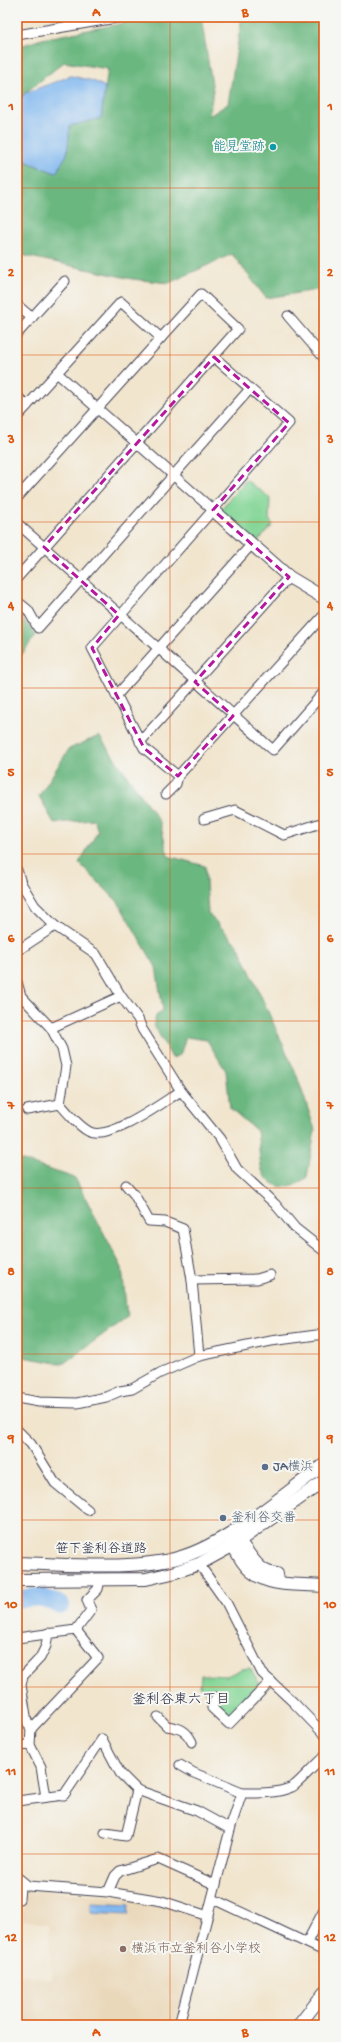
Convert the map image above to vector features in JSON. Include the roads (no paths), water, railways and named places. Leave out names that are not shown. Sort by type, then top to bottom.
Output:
[{"type":"street","points":[[17,35],[122,17]]},
{"type":"street","points":[[17,334],[66,281]]},
{"type":"street","points":[[17,498],[201,294],[238,329],[17,578]]},
{"type":"street","points":[[17,417],[121,302],[161,338]]},
{"type":"street","points":[[17,305],[32,318]]},
{"type":"street","points":[[288,316],[324,358]]},
{"type":"street","points":[[178,776],[144,748],[92,648],[119,615],[289,423],[214,357]]},
{"type":"street","points":[[57,373],[251,545],[289,577],[324,598]]},
{"type":"street","points":[[17,602],[28,610],[38,628],[250,389]]},
{"type":"street","points":[[17,396],[28,406]]},
{"type":"street","points":[[17,523],[273,750],[324,692]]},
{"type":"street","points":[[116,696],[251,545]]},
{"type":"street","points":[[140,742],[289,577]]},
{"type":"street","points":[[166,794],[176,784],[178,776],[324,615]]},
{"type":"street","points":[[204,819],[235,810],[284,835],[324,822]]},
{"type":"street","points":[[17,870],[19,884],[35,906],[55,926],[96,954],[121,996],[138,1019],[142,1030],[181,1091],[220,1139],[237,1169],[275,1204],[295,1228],[322,1245]]},
{"type":"street","points":[[17,951],[55,926]]},
{"type":"street","points":[[17,982],[21,996],[51,1028],[62,1049],[66,1066],[60,1104]]},
{"type":"street","points":[[51,1028],[121,996]]},
{"type":"street","points":[[60,1104],[89,1132],[100,1134],[134,1121],[181,1091]]},
{"type":"street","points":[[28,1110],[60,1104]]},
{"type":"street","points":[[126,1184],[149,1221],[164,1222],[183,1228],[192,1280],[199,1356]]},
{"type":"street","points":[[192,1280],[257,1279],[270,1275]]},
{"type":"street","points":[[17,1398],[62,1404],[77,1403],[106,1397],[120,1390],[132,1389],[160,1373],[199,1356],[271,1341],[324,1334]]},
{"type":"street","points":[[17,1430],[31,1444],[55,1483],[88,1510]]},
{"type":"street","name":"笹下釜利谷道路","points":[[17,1563],[127,1565],[152,1563],[182,1557],[211,1544],[230,1533],[324,1464]]},
{"type":"street","points":[[17,1580],[146,1579],[199,1564],[236,1544],[324,1481]]},
{"type":"street","points":[[230,1533],[248,1569],[256,1576],[268,1582],[324,1586]]},
{"type":"street","points":[[236,1544],[256,1564],[270,1574],[324,1578]]},
{"type":"street","points":[[199,1564],[226,1602],[262,1673],[324,1734]]},
{"type":"street","points":[[17,1638],[76,1630],[91,1610],[87,1600],[98,1589],[100,1580]]},
{"type":"street","points":[[30,1730],[98,1658],[76,1630]]},
{"type":"street","points":[[46,1797],[41,1767],[30,1745],[30,1730],[19,1685],[23,1676],[40,1658],[46,1646],[48,1633]]},
{"type":"street","points":[[216,1696],[212,1708],[229,1724],[271,1681]]},
{"type":"street","points":[[158,1717],[167,1726],[181,1728],[188,1734],[192,1742]]},
{"type":"street","points":[[17,1801],[64,1795],[102,1740],[120,1773],[137,1790],[197,1811],[230,1829]]},
{"type":"street","points":[[17,1746],[30,1745]]},
{"type":"street","points":[[180,1765],[242,1793],[272,1792],[293,1787],[311,1767],[324,1757]]},
{"type":"street","points":[[105,1833],[126,1836],[137,1790]]},
{"type":"street","points":[[179,2025],[230,1829],[242,1793]]},
{"type":"street","points":[[108,1892],[115,1876],[120,1871],[158,1859],[216,1885]]},
{"type":"street","points":[[17,1877],[28,1886],[108,1892],[162,1901],[208,1916]]},
{"type":"street","points":[[17,1886],[20,1888],[19,1899]]},
{"type":"street","points":[[213,1899],[324,1951]]},
{"type":"street","points":[[307,1942],[324,1910]]},
{"type":"street","points":[[300,2025],[324,1993]]},
{"type":"water","points":[[71,76],[93,81],[105,87],[101,118],[70,126],[67,154],[56,173],[17,158],[17,103],[25,93]]},
{"type":"water","points":[[91,1903],[129,1905],[128,1915],[91,1913]]},
{"type":"waterway","points":[[17,1599],[40,1597],[61,1605]]},
{"type":"place","name":"能見堂跡","points":[[273,147]]},
{"type":"place","name":"JA横浜","points":[[265,1467]]},
{"type":"place","name":"釜利谷交番","points":[[223,1518]]},
{"type":"place","name":"横浜市立釜利谷小学校","points":[[123,1949]]},
{"type":"district","name":"釜利谷東六丁目","points":[[181,1700]]}]
